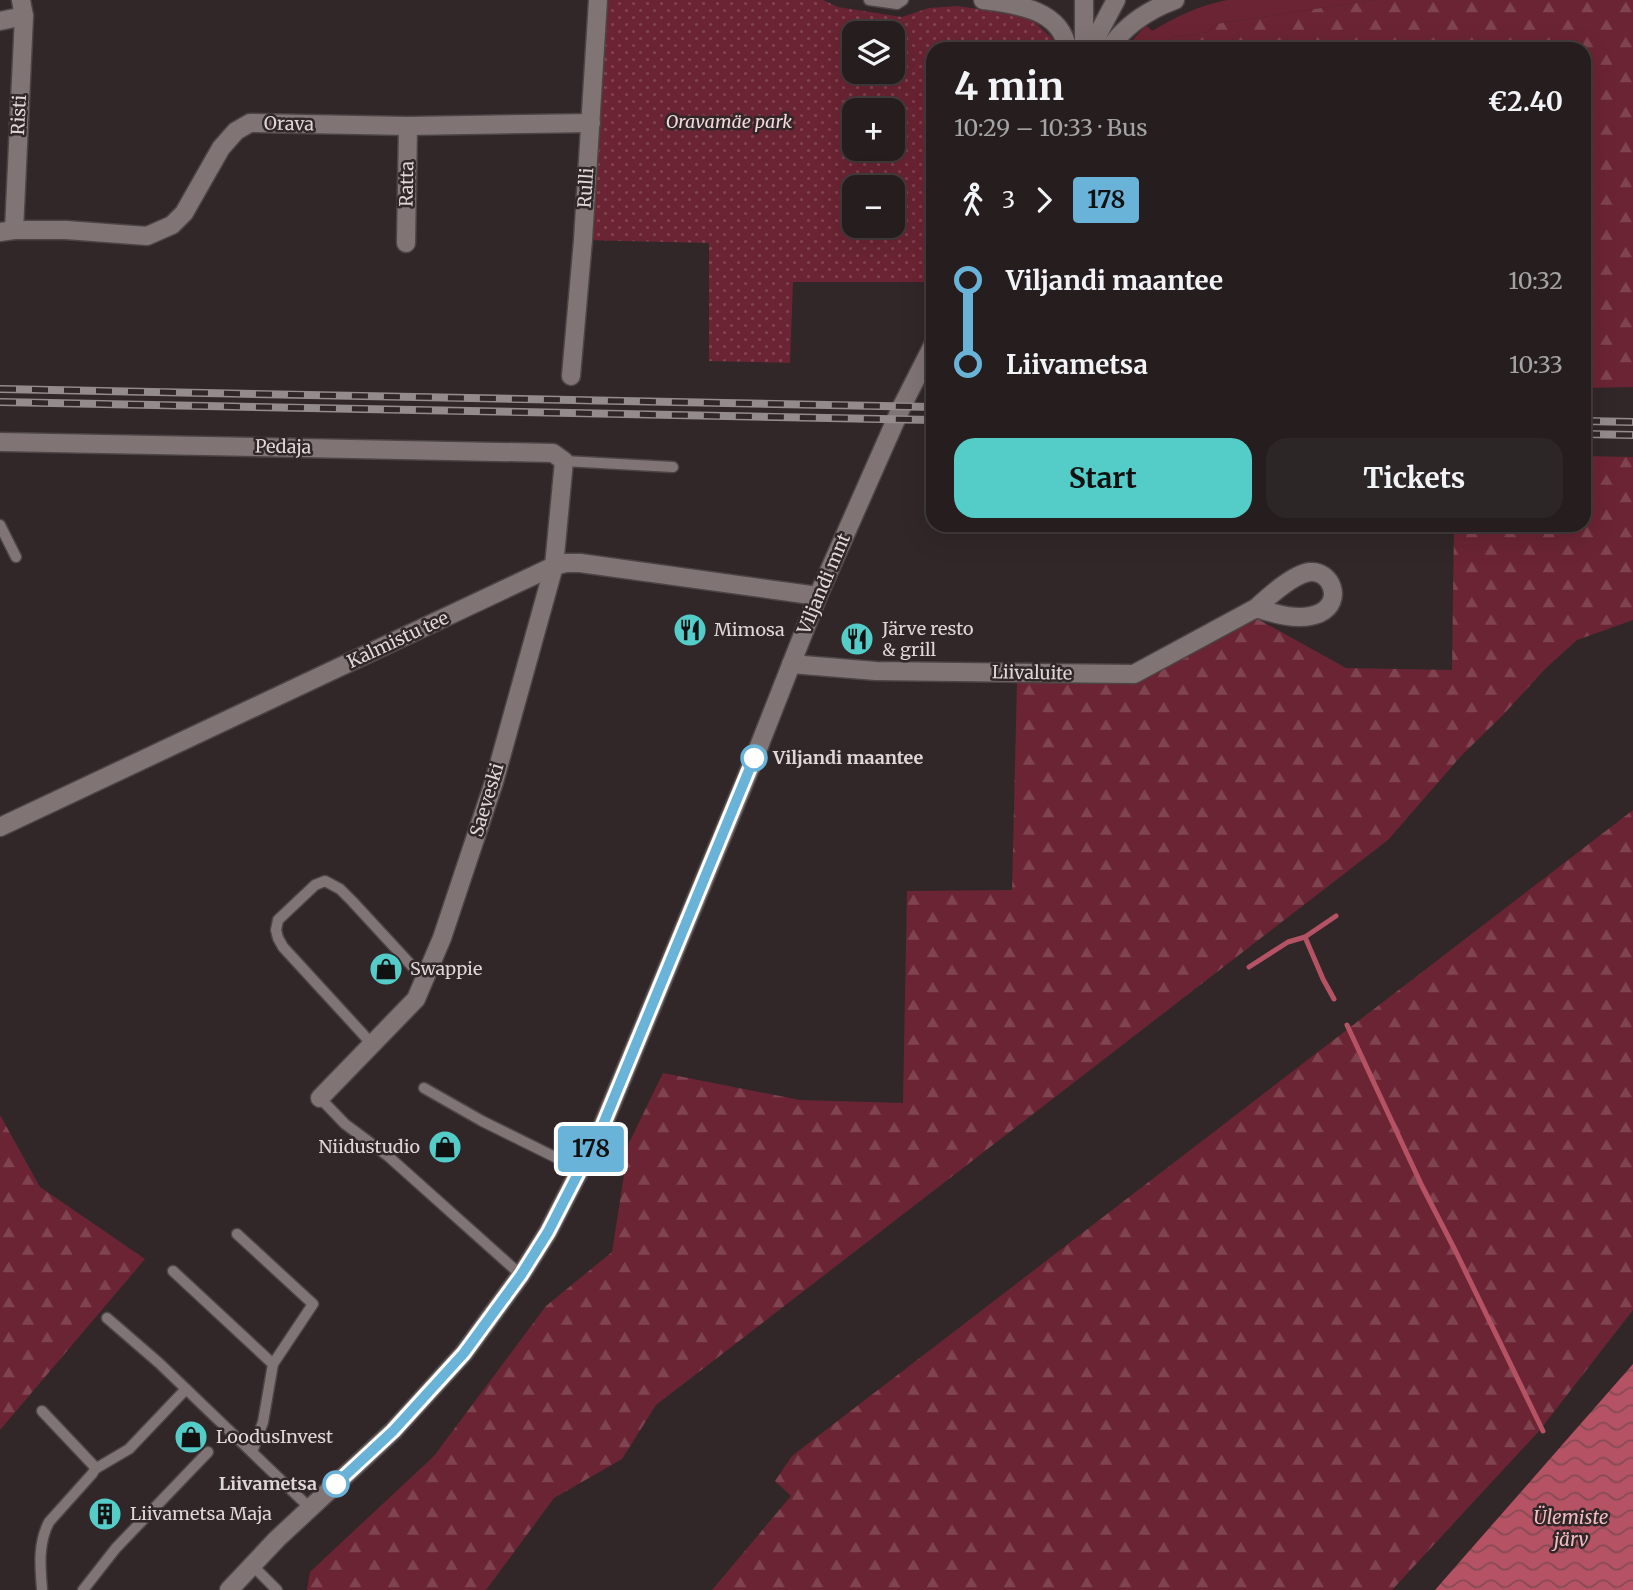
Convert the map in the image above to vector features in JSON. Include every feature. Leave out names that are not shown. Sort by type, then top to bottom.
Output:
[{"type":"street","name":"Rulli","points":[[571,376],[598,0]]},
{"type":"street","points":[[982,0],[1007,3],[1045,16],[1060,29],[1065,42]]},
{"type":"street","points":[[1084,0],[1084,42]]},
{"type":"street","points":[[1094,42],[1116,0]]},
{"type":"street","points":[[1115,42],[1133,22],[1159,6],[1175,0]]},
{"type":"street","points":[[0,21],[23,8]]},
{"type":"street","name":"Risti","points":[[7,231],[23,8]]},
{"type":"street","name":"Orava","points":[[7,231],[66,230],[147,236],[172,225],[184,213],[221,148],[236,131],[250,123],[408,126],[591,123]]},
{"type":"street","name":"Ratta","points":[[406,243],[408,126]]},
{"type":"street","name":"Viljandi mnt","points":[[229,1590],[310,1508],[393,1431],[464,1353],[521,1275],[548,1232],[602,1127],[754,759],[818,596],[902,406],[926,370]]},
{"type":"street","name":"Pedaja","points":[[0,442],[553,453],[564,461]]},
{"type":"street","name":"Saeveski","points":[[320,1098],[416,999],[442,938],[494,782],[554,566],[564,461]]},
{"type":"street","name":"Kalmistu tee","points":[[0,828],[554,566],[580,563],[818,596]]},
{"type":"street","name":"Liivaluite","points":[[791,664],[876,671],[1134,674],[1256,608]]},
{"type":"lane","points":[[869,0],[897,4],[903,0]]},
{"type":"lane","points":[[564,461],[673,467]]},
{"type":"lane","points":[[0,525],[16,557]]},
{"type":"lane","points":[[372,1044],[283,947],[276,930],[278,920],[314,885],[325,881],[340,889],[424,979]]},
{"type":"lane","points":[[424,1088],[482,1121],[581,1170]]},
{"type":"lane","points":[[320,1098],[345,1124],[388,1156],[521,1275]]},
{"type":"lane","points":[[237,1234],[313,1304],[273,1364],[263,1422],[252,1452]]},
{"type":"lane","points":[[173,1271],[273,1364]]},
{"type":"lane","points":[[107,1318],[186,1388],[310,1508]]},
{"type":"lane","points":[[42,1590],[39,1563],[49,1522],[95,1469],[129,1449],[186,1388]]},
{"type":"lane","points":[[42,1410],[95,1469]]},
{"type":"lane","points":[[83,1590],[116,1548],[208,1452]]},
{"type":"lane","points":[[252,1565],[277,1590]]},
{"type":"green space","name":"Oravamäe park","points":[[605,0],[823,0],[838,7],[902,17],[929,8],[957,6],[1028,16],[1052,38],[1052,42],[926,42],[926,282],[793,282],[790,363],[709,361],[709,243],[583,240]]},
{"type":"green space","points":[[1227,0],[1374,0],[1216,24],[1208,32],[1174,37],[1164,42],[1131,42],[1146,25],[1152,31],[1206,5]]},
{"type":"green space","points":[[1374,0],[1633,0],[1633,387],[1591,388],[1591,42],[1164,42],[1174,37],[1208,32],[1216,24]]},
{"type":"green space","points":[[1591,456],[1633,457],[1633,620],[1577,640],[1546,668],[1461,756],[1388,840],[656,1405],[622,1459],[554,1498],[486,1590],[307,1590],[310,1572],[434,1456],[546,1306],[612,1252],[629,1143],[663,1073],[800,1100],[903,1103],[907,891],[1012,890],[1017,683],[1134,683],[1254,617],[1346,668],[1452,670],[1454,532],[1591,532]]},
{"type":"green space","points":[[1633,810],[1633,1310],[1539,1431],[1392,1590],[712,1590],[791,1496],[775,1481],[792,1456]]},
{"type":"green space","points":[[0,1115],[40,1187],[145,1259],[0,1430]]},
{"type":"water","name":"Ülemiste järv","points":[[1633,1364],[1633,1590],[1435,1590],[1442,1582]]},
{"type":"waterway","points":[[1249,967],[1288,942],[1305,937],[1336,916]]},
{"type":"waterway","points":[[1305,937],[1334,999]]},
{"type":"waterway","points":[[1347,1025],[1422,1186],[1543,1431]]},
{"type":"railway","points":[[0,389],[926,407]]},
{"type":"railway","points":[[0,402],[926,420]]},
{"type":"railway","points":[[1591,421],[1633,422]]},
{"type":"railway","points":[[1591,434],[1633,435]]},
{"type":"bus line","name":"178","points":[[336,1484],[393,1431],[464,1353],[521,1275],[548,1232],[602,1127],[754,758]]},
{"type":"place","name":"Mimosa","points":[[690,630]]},
{"type":"place","name":"Järve resto & grill","points":[[857,639]]},
{"type":"place","name":"Viljandi maantee","points":[[754,758]]},
{"type":"place","name":"Swappie","points":[[386,969]]},
{"type":"place","name":"Niidustudio","points":[[445,1147]]},
{"type":"place","name":"LoodusInvest","points":[[191,1437]]},
{"type":"place","name":"Liivametsa","points":[[336,1484]]},
{"type":"place","name":"Liivametsa Maja","points":[[105,1514]]}]
